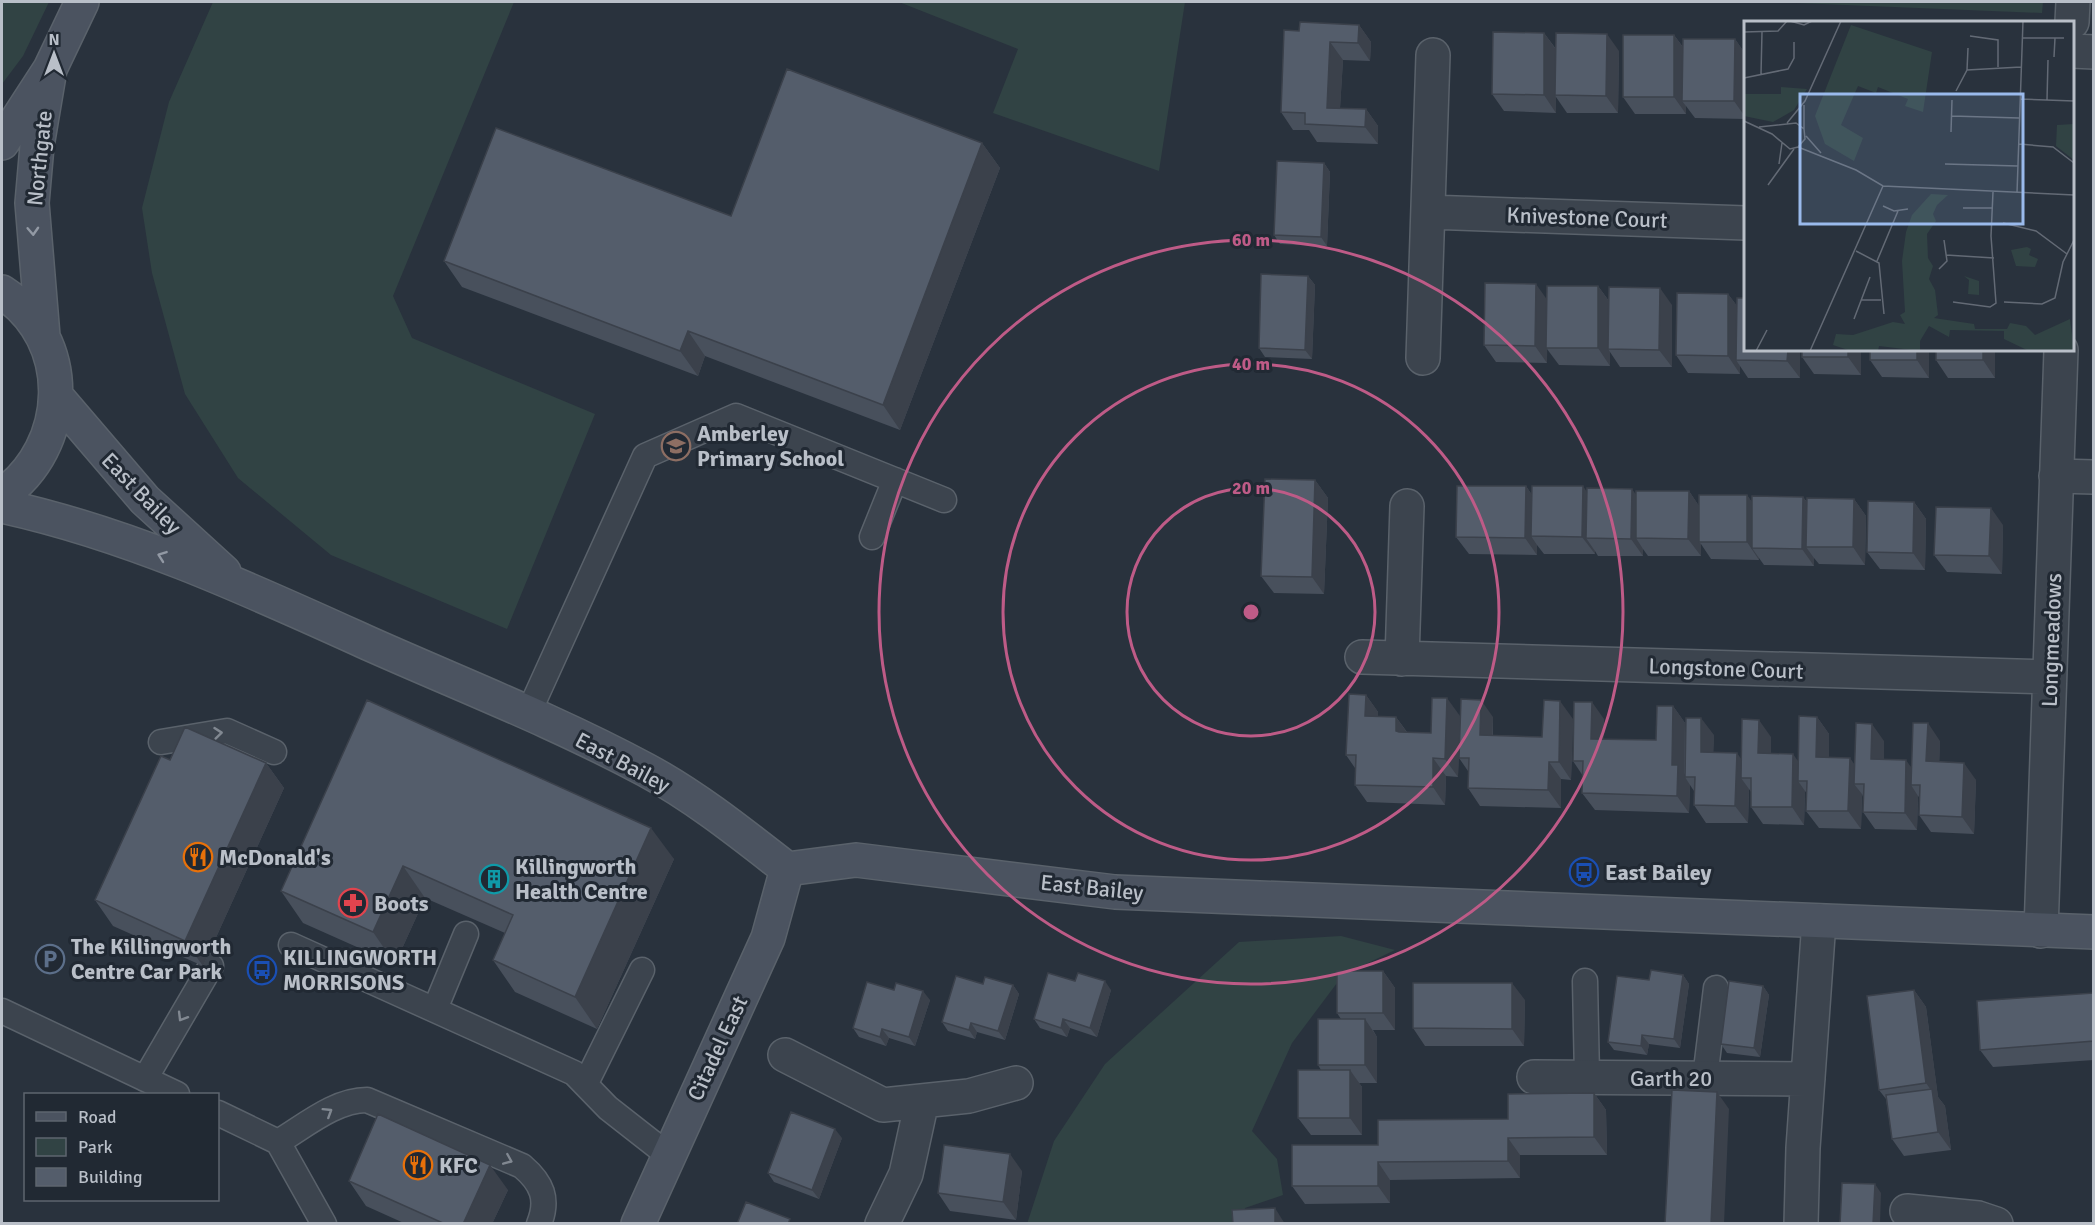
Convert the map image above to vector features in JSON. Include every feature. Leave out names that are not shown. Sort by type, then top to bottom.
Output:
[{"type":"street","points":[[50,69],[82,2]]},
{"type":"street","points":[[2072,21],[2073,2]]},
{"type":"street","points":[[2074,51],[2094,52]]},
{"type":"street","points":[[1423,358],[1433,55]]},
{"type":"street","name":"Northgate","points":[[2,143],[50,69]]},
{"type":"street","name":"Northgate","points":[[2,495],[27,473],[44,447],[53,425],[56,396],[43,336],[32,203],[37,146],[50,69]]},
{"type":"street","name":"Knivestone Court","points":[[1428,212],[1744,223]]},
{"type":"street","name":"Northgate","points":[[2,292],[29,316],[43,336]]},
{"type":"street","name":"Longmeadows","points":[[2041,931],[2061,351]]},
{"type":"street","name":"East Bailey","points":[[56,396],[146,501],[236,583]]},
{"type":"street","points":[[2056,476],[2094,477]]},
{"type":"street","name":"East Bailey","points":[[2,506],[100,534],[236,583],[528,714],[647,770],[730,824],[787,869],[856,860],[1115,892],[2094,933]]},
{"type":"street","points":[[1402,658],[1407,506]]},
{"type":"street","name":"Longstone Court","points":[[1362,657],[2049,677]]},
{"type":"street","name":"Citadel East","points":[[638,1224],[768,938],[787,869]]},
{"type":"street","points":[[1802,1224],[1808,1079],[1819,921]]},
{"type":"street","points":[[785,1055],[883,1105],[969,1096],[1016,1083]]},
{"type":"street","name":"Garth 20","points":[[1534,1077],[1808,1079]]},
{"type":"street","points":[[882,1224],[906,1174],[922,1101]]},
{"type":"street","points":[[1906,1217],[1978,1218],[1996,1224]]},
{"type":"lane","points":[[528,714],[645,456],[736,416],[944,501]]},
{"type":"lane","points":[[872,537],[895,480]]},
{"type":"lane","points":[[160,742],[227,731],[274,752]]},
{"type":"lane","points":[[435,1009],[466,934]]},
{"type":"lane","points":[[291,945],[574,1072],[608,1108],[668,1155]]},
{"type":"lane","points":[[145,1079],[211,966]]},
{"type":"lane","points":[[586,1083],[642,970]]},
{"type":"lane","points":[[1585,981],[1587,1077]]},
{"type":"lane","points":[[1705,1078],[1716,988]]},
{"type":"lane","points":[[2,1011],[173,1093]]},
{"type":"lane","points":[[278,1142],[337,1107],[352,1100],[367,1100],[522,1166],[538,1182],[543,1194],[545,1209],[539,1224]]},
{"type":"lane","points":[[219,1113],[278,1142],[324,1224]]},
{"type":"green space","points":[[2,2],[49,2],[23,56],[2,84]]},
{"type":"green space","points":[[213,2],[514,2],[393,296],[412,338],[595,414],[507,629],[331,555],[238,478],[185,394],[152,273],[142,208],[169,102]]},
{"type":"green space","points":[[899,2],[1185,2],[1159,171],[993,113],[1018,49]]},
{"type":"green space","points":[[1771,2],[2043,2],[2042,13]]},
{"type":"green space","points":[[1341,936],[1395,950],[1343,975],[1292,1043],[1252,1131],[1277,1159],[1283,1195],[1245,1208],[1242,1223],[1027,1224],[1054,1141],[1105,1064],[1239,942]]},
{"type":"building","points":[[1300,22],[1359,25],[1358,43],[1330,42],[1327,108],[1366,109],[1365,127],[1305,124],[1305,113],[1281,112],[1284,30],[1299,31]]},
{"type":"building","points":[[1493,32],[1544,33],[1544,95],[1492,94]]},
{"type":"building","points":[[1556,33],[1607,34],[1606,96],[1555,95]]},
{"type":"building","points":[[1623,35],[1674,35],[1674,97],[1623,97]]},
{"type":"building","points":[[1683,39],[1735,39],[1734,101],[1682,101]]},
{"type":"building","points":[[787,69],[982,143],[883,405],[688,331],[680,351],[444,261],[496,128],[731,216]]},
{"type":"building","points":[[1277,161],[1324,163],[1321,237],[1274,235]]},
{"type":"building","points":[[1261,274],[1308,276],[1305,350],[1259,348]]},
{"type":"building","points":[[1485,283],[1536,284],[1535,346],[1484,345]]},
{"type":"building","points":[[1547,286],[1598,286],[1598,348],[1546,348]]},
{"type":"building","points":[[1609,287],[1660,288],[1659,350],[1608,349]]},
{"type":"building","points":[[1677,293],[1728,294],[1728,356],[1676,355]]},
{"type":"building","points":[[1737,298],[1744,298],[1744,351],[1788,351],[1787,361],[1736,360]]},
{"type":"building","points":[[1802,351],[1848,351],[1848,357],[1802,357]]},
{"type":"building","points":[[1870,351],[1917,351],[1917,360],[1870,360]]},
{"type":"building","points":[[1936,351],[1983,351],[1983,360],[1936,360]]},
{"type":"building","points":[[1265,479],[1315,480],[1312,577],[1261,576]]},
{"type":"building","points":[[1457,486],[1526,486],[1525,538],[1456,537]]},
{"type":"building","points":[[1532,486],[1583,486],[1582,537],[1531,536]]},
{"type":"building","points":[[1587,488],[1632,489],[1631,539],[1586,538]]},
{"type":"building","points":[[1636,491],[1689,491],[1688,539],[1636,538]]},
{"type":"building","points":[[1699,495],[1747,495],[1747,542],[1699,542]]},
{"type":"building","points":[[1752,496],[1803,497],[1802,549],[1752,548]]},
{"type":"building","points":[[1807,498],[1854,499],[1853,547],[1806,547]]},
{"type":"building","points":[[1868,501],[1914,502],[1913,553],[1867,552]]},
{"type":"building","points":[[1936,507],[1991,508],[1989,556],[1934,555]]},
{"type":"building","points":[[1349,694],[1366,695],[1365,716],[1396,717],[1396,731],[1399,732],[1431,733],[1432,698],[1447,698],[1445,759],[1433,758],[1433,787],[1355,785],[1356,755],[1346,755]]},
{"type":"building","points":[[1461,699],[1481,700],[1480,735],[1542,737],[1544,700],[1560,701],[1559,762],[1549,762],[1548,790],[1468,788],[1469,758],[1459,758]]},
{"type":"building","name":"Killingworth Health Centre","points":[[367,700],[651,828],[575,997],[493,960],[513,915],[403,866],[373,932],[281,891]]},
{"type":"building","points":[[1574,702],[1592,702],[1591,739],[1656,740],[1657,706],[1673,706],[1672,765],[1678,765],[1677,796],[1582,793],[1583,761],[1573,761]]},
{"type":"building","points":[[1799,716],[1817,717],[1816,757],[1850,758],[1848,811],[1806,811],[1807,781],[1798,781]]},
{"type":"building","points":[[1686,718],[1701,718],[1701,752],[1737,753],[1735,806],[1694,805],[1695,777],[1685,777]]},
{"type":"building","points":[[1742,719],[1759,720],[1758,753],[1793,754],[1792,807],[1751,807],[1751,778],[1741,778]]},
{"type":"building","points":[[1856,723],[1872,724],[1871,759],[1906,760],[1905,813],[1863,812],[1864,784],[1854,784]]},
{"type":"building","points":[[1913,723],[1928,723],[1926,761],[1964,763],[1962,817],[1919,815],[1920,785],[1911,785]]},
{"type":"building","name":"McDonald's","points":[[185,727],[266,763],[185,941],[95,900],[161,756],[170,760]]},
{"type":"building","points":[[1651,970],[1683,975],[1674,1039],[1642,1035],[1641,1046],[1608,1042],[1617,976],[1649,980]]},
{"type":"building","points":[[1337,971],[1383,971],[1383,1013],[1337,1013]]},
{"type":"building","points":[[1048,973],[1075,981],[1078,973],[1105,981],[1090,1028],[1063,1019],[1061,1028],[1034,1019]]},
{"type":"building","points":[[956,976],[983,984],[985,977],[1013,985],[998,1031],[971,1023],[969,1030],[942,1022]]},
{"type":"building","points":[[1729,981],[1763,986],[1754,1048],[1721,1044]]},
{"type":"building","points":[[867,982],[894,990],[896,983],[923,991],[909,1037],[882,1029],[880,1037],[853,1028]]},
{"type":"building","points":[[1413,983],[1512,983],[1512,1029],[1413,1028]]},
{"type":"building","points":[[1914,990],[1926,1083],[1879,1090],[1867,996]]},
{"type":"building","points":[[2094,993],[2094,1041],[1980,1050],[1977,1001]]},
{"type":"building","points":[[1318,1019],[1365,1019],[1365,1065],[1318,1065]]},
{"type":"building","points":[[1298,1070],[1350,1070],[1350,1118],[1298,1118]]},
{"type":"building","points":[[1932,1089],[1938,1132],[1892,1139],[1886,1095]]},
{"type":"building","points":[[1672,1090],[1717,1092],[1711,1224],[1665,1224]]},
{"type":"building","points":[[1594,1093],[1594,1137],[1508,1138],[1508,1161],[1378,1162],[1378,1186],[1292,1186],[1292,1145],[1378,1145],[1378,1120],[1508,1119],[1508,1094]]},
{"type":"building","points":[[791,1112],[835,1129],[812,1190],[768,1173]]},
{"type":"building","name":"KFC","points":[[378,1114],[490,1165],[463,1224],[445,1224],[349,1181]]},
{"type":"building","points":[[944,1145],[1010,1154],[1003,1202],[938,1193]]},
{"type":"building","points":[[1842,1183],[1875,1184],[1873,1224],[1840,1224]]},
{"type":"building","points":[[746,1202],[790,1219],[788,1224],[737,1224]]},
{"type":"building","points":[[1275,1208],[1275,1224],[1233,1224],[1232,1210]]},
{"type":"place","name":"Amberley Primary School","points":[[676,446]]},
{"type":"place","name":"McDonald's","points":[[198,857]]},
{"type":"place","name":"East Bailey","points":[[1584,872]]},
{"type":"place","name":"Killingworth Health Centre","points":[[494,879]]},
{"type":"place","name":"Boots","points":[[353,903]]},
{"type":"place","name":"The Killingworth Centre Car Park","points":[[50,959]]},
{"type":"place","name":"KILLINGWORTH MORRISONS","points":[[262,970]]},
{"type":"place","name":"KFC","points":[[418,1165]]}]
